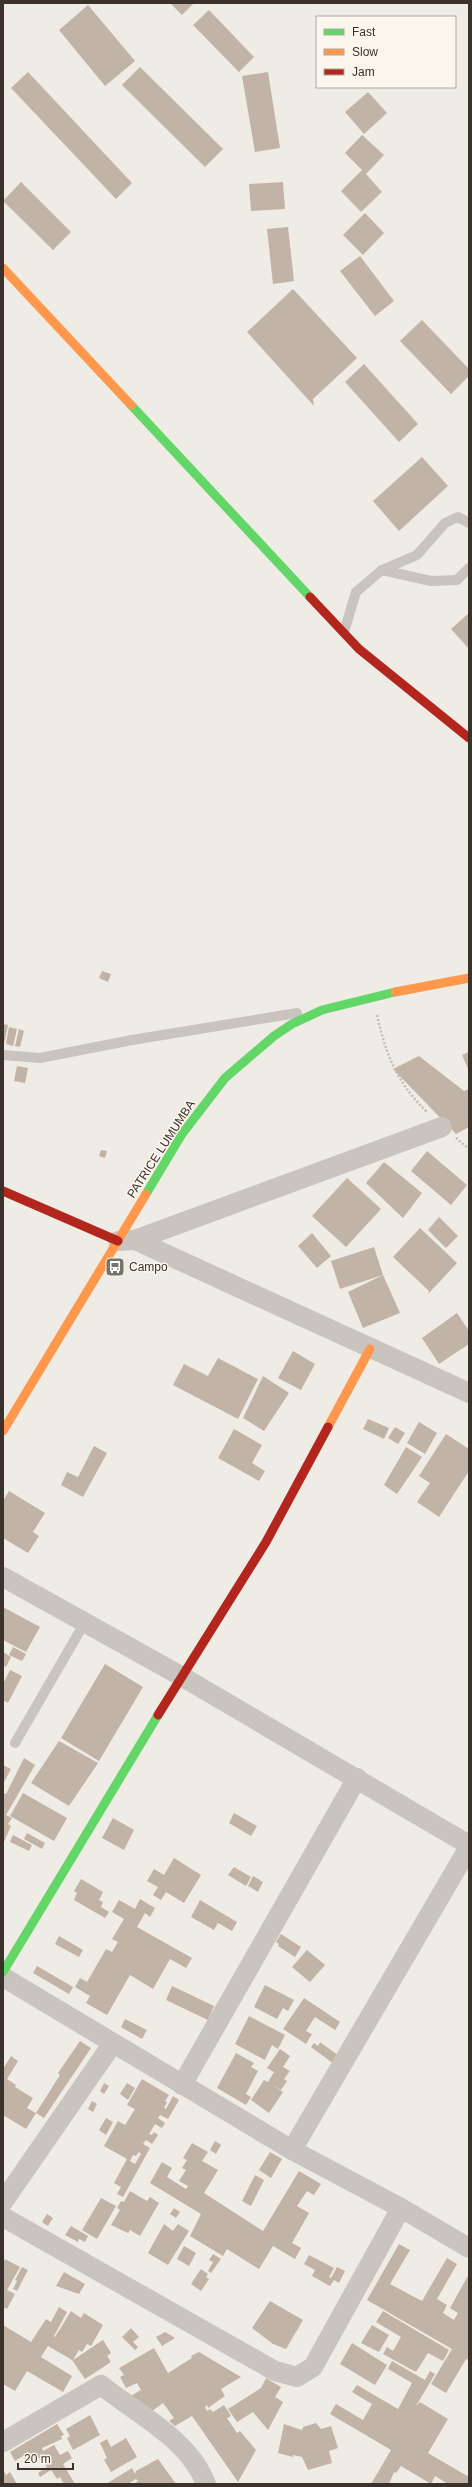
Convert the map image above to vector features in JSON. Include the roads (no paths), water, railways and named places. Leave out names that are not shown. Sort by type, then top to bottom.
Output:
[{"type":"street","points":[[3,268],[359,649],[469,738]]},
{"type":"street","name":"PATRICE LUMUMBA","points":[[3,1431],[126,1240],[182,1134],[226,1078],[274,1036],[292,1024],[325,1009],[373,996],[469,978]]},
{"type":"street","points":[[126,1240],[442,1127]]},
{"type":"street","points":[[3,1192],[126,1240],[370,1349],[466,1387]]},
{"type":"street","points":[[3,1972],[181,1676],[266,1542],[370,1349]]},
{"type":"street","points":[[3,1577],[181,1676],[357,1778],[469,1846],[292,2150]]},
{"type":"street","points":[[182,2085],[357,1778]]},
{"type":"street","points":[[3,1977],[292,2150],[401,2208],[469,2248]]},
{"type":"street","points":[[3,2202],[113,2043]]},
{"type":"street","points":[[3,2217],[275,2372],[297,2377],[313,2367],[401,2208]]},
{"type":"street","points":[[3,2442],[101,2385],[178,2442],[202,2474],[206,2484]]},
{"type":"lane","points":[[344,632],[356,592],[382,570],[417,555],[445,523],[458,517],[469,524]]},
{"type":"lane","points":[[382,570],[431,581],[457,580],[469,568]]},
{"type":"lane","points":[[3,1055],[40,1058],[132,1040],[325,1009]]},
{"type":"lane","points":[[15,1743],[85,1622]]},
{"type":"place","name":"Campo","points":[[115,1267]]}]
